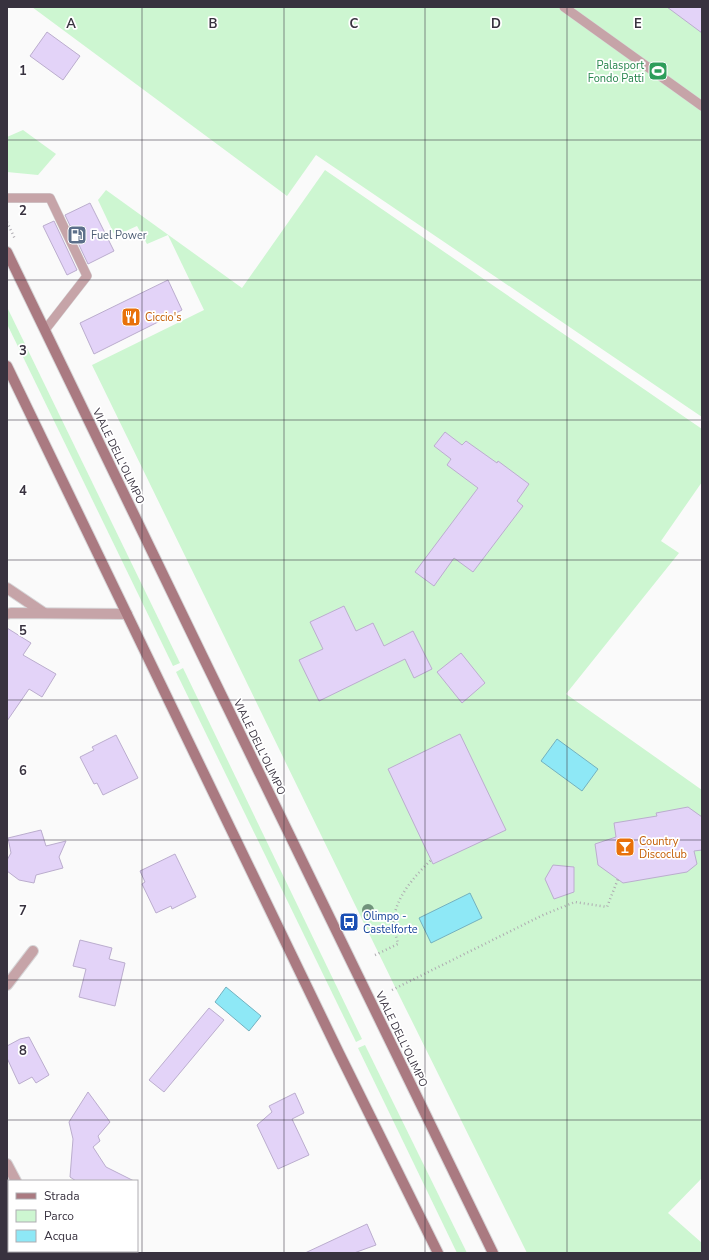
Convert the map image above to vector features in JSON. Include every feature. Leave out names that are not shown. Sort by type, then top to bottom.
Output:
[{"type":"street","name":"VIALE DELL'OLIMPO","points":[[7,252],[493,1253]]},
{"type":"street","points":[[7,366],[342,1060],[438,1253]]},
{"type":"street","points":[[7,588],[44,613]]},
{"type":"street","points":[[7,614],[127,614]]},
{"type":"street","points":[[7,985],[33,951]]},
{"type":"street","points":[[7,1164],[15,1180]]},
{"type":"lane","points":[[564,7],[702,106]]},
{"type":"lane","points":[[7,198],[50,198],[88,276],[45,330]]},
{"type":"path","points":[[375,956],[398,944],[394,929],[394,917],[399,903],[409,885],[431,860]]},
{"type":"path","points":[[392,990],[543,915],[575,902],[607,907],[618,880]]},
{"type":"green space","points":[[32,7],[702,7],[702,417],[316,155],[287,196]]},
{"type":"green space","points":[[23,130],[56,154],[38,175],[7,172],[7,137]]},
{"type":"green space","points":[[325,170],[702,429],[702,482],[661,541],[679,553],[566,694],[702,790],[702,1178],[668,1213],[702,1243],[702,1253],[527,1253],[398,993],[92,365],[204,310],[168,235],[147,244],[137,226],[115,236],[98,200],[106,190],[242,288]]},
{"type":"green space","points":[[7,307],[180,663],[173,666],[7,324]]},
{"type":"green space","points":[[183,668],[362,1039],[356,1042],[176,672]]},
{"type":"green space","points":[[365,1045],[467,1253],[457,1253],[358,1048]]},
{"type":"water","points":[[557,739],[598,769],[582,791],[541,761]]},
{"type":"water","points":[[470,893],[482,918],[431,943],[419,918]]},
{"type":"water","points":[[226,987],[261,1016],[249,1031],[215,1002]]},
{"type":"building","points":[[667,7],[702,7],[702,33]]},
{"type":"building","points":[[47,32],[80,56],[63,80],[30,56]]},
{"type":"building","points":[[90,203],[114,251],[88,264],[65,215]]},
{"type":"building","points":[[54,221],[77,270],[67,275],[43,226]]},
{"type":"building","name":"Ciccio's","points":[[168,280],[182,310],[94,354],[80,323]]},
{"type":"building","points":[[445,432],[462,445],[466,441],[497,463],[498,461],[529,484],[517,501],[523,506],[473,572],[454,558],[434,586],[415,572],[478,488],[447,465],[451,459],[434,446]]},
{"type":"building","points":[[344,606],[356,631],[373,623],[384,646],[413,631],[432,669],[414,678],[405,659],[319,701],[299,660],[323,649],[310,622]]},
{"type":"building","points":[[7,628],[31,643],[23,655],[56,674],[42,697],[29,689],[7,721]]},
{"type":"building","points":[[461,653],[485,683],[462,703],[437,672]]},
{"type":"building","points":[[460,734],[506,830],[433,864],[388,769]]},
{"type":"building","points":[[116,735],[138,778],[103,795],[97,783],[94,784],[80,757],[94,750],[92,747]]},
{"type":"building","name":"Country Discoclub","points":[[688,807],[702,817],[702,850],[694,851],[697,864],[687,872],[623,883],[598,865],[595,844],[616,837],[614,823],[657,816],[656,813]]},
{"type":"building","points":[[41,830],[46,846],[66,841],[59,857],[63,868],[36,875],[34,883],[19,880],[7,871],[7,860],[11,853],[8,838]]},
{"type":"building","points":[[175,854],[196,897],[172,909],[171,906],[156,913],[142,884],[145,882],[140,871]]},
{"type":"building","points":[[553,865],[574,867],[574,892],[554,899],[545,879]]},
{"type":"building","points":[[80,940],[112,948],[109,959],[125,963],[115,1006],[79,997],[86,969],[73,966]]},
{"type":"building","points":[[209,1008],[224,1020],[164,1092],[149,1080]]},
{"type":"building","points":[[29,1037],[49,1075],[36,1083],[32,1077],[19,1084],[7,1058],[7,1046],[20,1039]]},
{"type":"building","points":[[88,1092],[110,1122],[98,1136],[100,1141],[93,1147],[106,1167],[132,1180],[74,1180],[70,1177],[73,1139],[69,1122]]},
{"type":"building","points":[[295,1093],[304,1113],[292,1119],[309,1155],[278,1169],[257,1125],[272,1112],[269,1106]]},
{"type":"building","points":[[367,1224],[376,1245],[354,1253],[305,1253]]},
{"type":"place","name":"Palasport Fondo Patti","points":[[658,71]]},
{"type":"place","name":"Fuel Power","points":[[77,235]]},
{"type":"place","name":"Ciccio's","points":[[131,317]]},
{"type":"place","name":"Country Discoclub","points":[[625,847]]},
{"type":"place","name":"Olimpo - Castelforte","points":[[349,922]]}]
